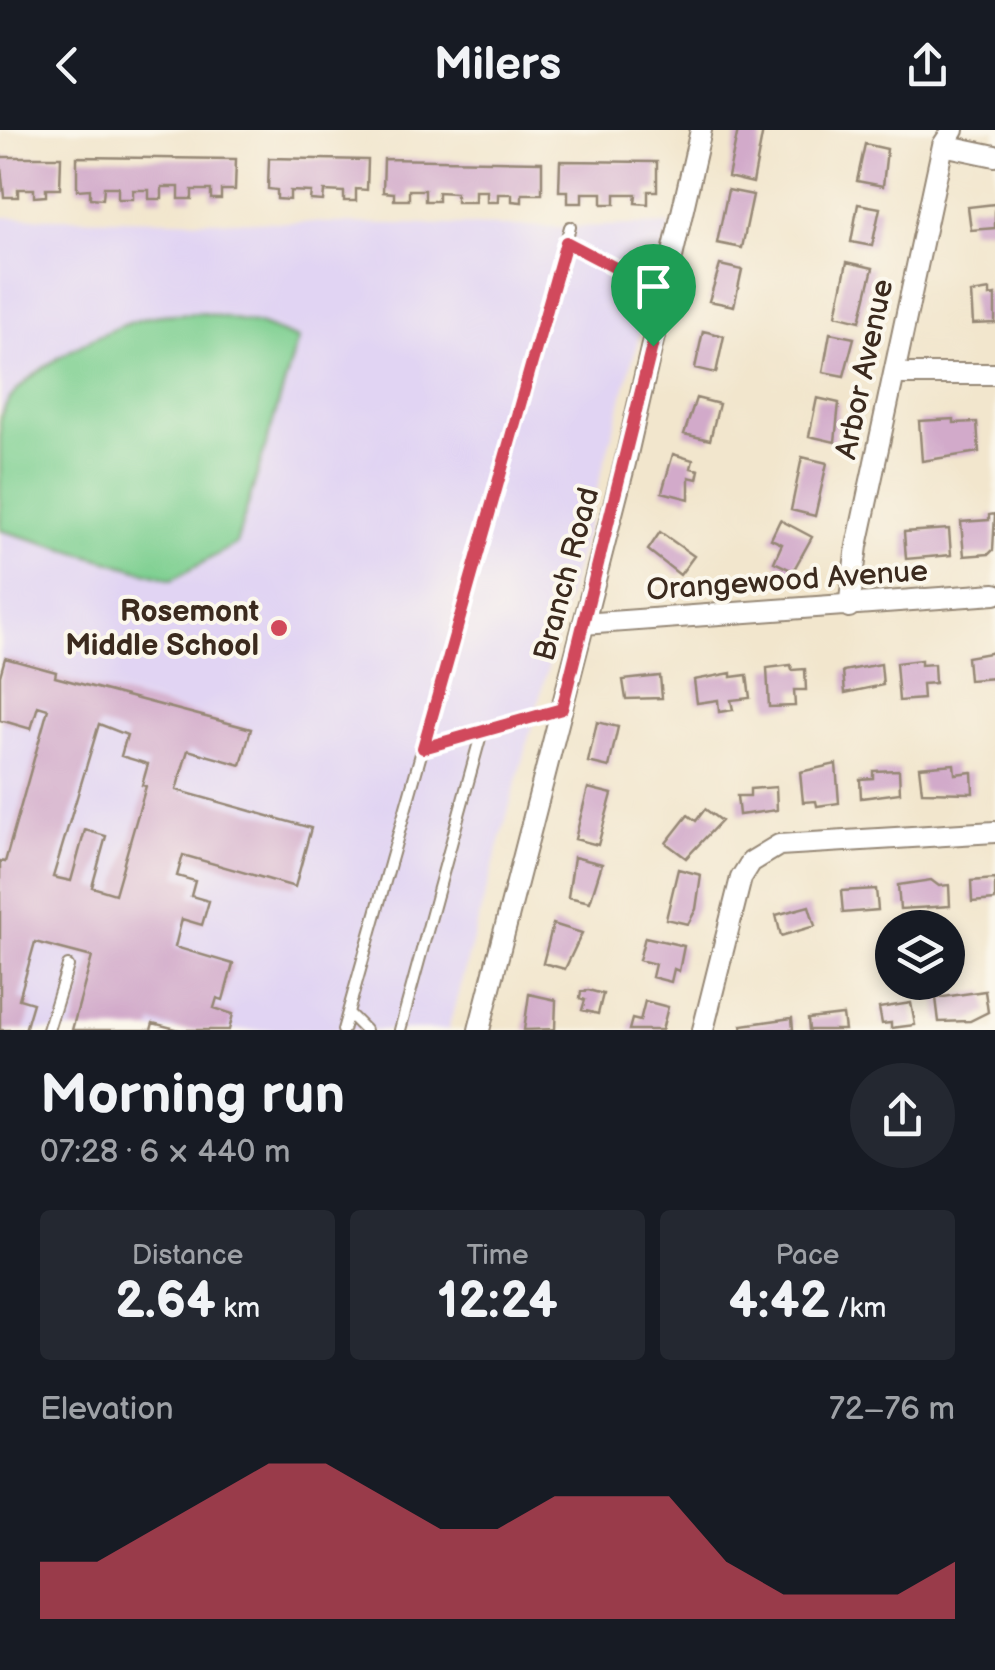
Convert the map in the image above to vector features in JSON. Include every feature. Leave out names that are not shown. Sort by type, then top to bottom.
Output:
[{"type":"street","name":"Branch Road","points":[[479,1030],[584,624],[701,130]]},
{"type":"street","points":[[945,135],[995,156]]},
{"type":"street","name":"Arbor Avenue","points":[[849,606],[857,546],[945,135]]},
{"type":"street","points":[[894,374],[995,374]]},
{"type":"street","name":"Orangewood Avenue","points":[[584,624],[995,594]]},
{"type":"street","points":[[703,1030],[742,878],[765,850],[779,845],[995,832]]},
{"type":"lane","points":[[343,1030],[570,227]]},
{"type":"lane","points":[[566,242],[665,294]]},
{"type":"lane","points":[[423,748],[562,709]]},
{"type":"lane","points":[[400,1030],[482,731]]},
{"type":"lane","points":[[48,1030],[68,966]]},
{"type":"lane","points":[[348,1013],[365,1030]]},
{"type":"shaded area","name":"Rosemont Middle School","points":[[0,217],[570,227],[670,224],[448,1030],[0,1030]]},
{"type":"green space","points":[[203,313],[259,324],[298,339],[236,544],[172,580],[0,530],[0,421],[20,387],[62,356],[131,322]]},
{"type":"building","points":[[738,130],[763,130],[753,183],[728,177]]},
{"type":"building","points":[[865,144],[887,149],[883,186],[857,181]]},
{"type":"building","points":[[0,157],[61,157],[60,189],[46,189],[46,196],[34,197],[34,189],[18,189],[18,197],[4,197]]},
{"type":"building","points":[[77,157],[236,159],[235,190],[221,190],[221,199],[211,199],[211,190],[192,190],[192,199],[179,199],[179,187],[162,187],[162,199],[149,199],[149,190],[133,190],[133,199],[118,199],[118,187],[104,187],[103,199],[90,198],[90,189],[77,190]]},
{"type":"building","points":[[269,158],[368,160],[367,190],[356,189],[356,201],[344,201],[344,192],[324,191],[323,201],[310,200],[311,192],[290,191],[290,200],[277,199],[277,190],[268,189]]},
{"type":"building","points":[[384,159],[542,162],[542,194],[522,194],[522,202],[512,201],[512,194],[498,194],[498,202],[487,202],[487,191],[475,191],[475,202],[456,202],[456,193],[438,192],[438,201],[425,201],[425,190],[409,190],[409,200],[394,200],[394,193],[383,192]]},
{"type":"building","points":[[560,161],[657,162],[657,191],[648,191],[648,204],[635,203],[636,194],[615,194],[615,204],[602,204],[602,193],[582,193],[582,203],[568,203],[568,191],[559,191]]},
{"type":"building","points":[[728,190],[753,195],[742,248],[717,243]]},
{"type":"building","points":[[858,204],[880,208],[872,246],[851,242]]},
{"type":"building","points":[[995,204],[995,228],[971,230],[968,207]]},
{"type":"building","points":[[847,262],[873,268],[860,321],[836,315]]},
{"type":"building","points":[[720,265],[742,270],[734,306],[709,301]]},
{"type":"building","points":[[990,290],[990,296],[995,295],[995,323],[973,324],[971,293]]},
{"type":"building","points":[[703,331],[724,336],[716,373],[695,368]]},
{"type":"building","points":[[830,333],[854,338],[844,376],[823,372]]},
{"type":"building","points":[[696,398],[719,404],[710,440],[684,434]]},
{"type":"building","points":[[817,398],[839,403],[835,442],[809,436]]},
{"type":"building","points":[[954,419],[954,423],[977,422],[979,452],[922,461],[919,421]]},
{"type":"building","points":[[673,454],[693,460],[691,468],[699,470],[697,479],[689,477],[689,499],[662,492]]},
{"type":"building","points":[[802,457],[827,463],[815,516],[791,510]]},
{"type":"building","points":[[995,514],[993,550],[989,554],[964,556],[961,522],[989,520],[989,515]]},
{"type":"building","points":[[780,520],[812,537],[793,571],[774,562],[782,544],[771,539]]},
{"type":"building","points":[[949,529],[951,555],[906,559],[904,532]]},
{"type":"building","points":[[660,532],[694,556],[680,575],[648,550]]},
{"type":"building","points":[[995,652],[995,678],[969,680],[967,657]]},
{"type":"building","points":[[5,658],[56,672],[55,677],[251,729],[241,765],[188,750],[176,790],[311,828],[295,887],[183,855],[177,876],[195,881],[191,896],[209,901],[202,925],[182,919],[175,947],[233,964],[223,1000],[217,998],[214,1008],[233,1014],[229,1030],[180,1030],[153,1023],[151,1030],[72,1030],[92,957],[35,942],[19,999],[33,1003],[25,1030],[0,1030],[0,861],[5,862],[48,709],[38,706],[31,729],[0,720],[0,676]],"holes":[[[99,724],[127,735],[121,756],[148,764],[142,785],[146,786],[115,894],[92,887],[106,836],[85,830],[71,881],[53,877]]]},
{"type":"building","points":[[921,660],[921,665],[934,664],[935,683],[922,684],[923,699],[899,701],[896,663]]},
{"type":"building","points":[[881,664],[883,685],[845,693],[843,671]]},
{"type":"building","points":[[791,665],[792,670],[805,669],[806,690],[794,690],[795,706],[769,707],[767,668]]},
{"type":"building","points":[[731,673],[731,677],[747,675],[750,698],[731,700],[733,710],[719,712],[718,700],[697,703],[694,680]]},
{"type":"building","points":[[660,676],[662,698],[626,699],[623,680]]},
{"type":"building","points":[[597,722],[618,727],[609,767],[588,762]]},
{"type":"building","points":[[836,764],[839,803],[817,806],[816,801],[803,802],[800,772]]},
{"type":"building","points":[[954,764],[955,774],[972,772],[973,793],[922,792],[919,767]]},
{"type":"building","points":[[899,770],[900,793],[861,798],[860,779],[873,778],[873,771]]},
{"type":"building","points":[[776,787],[777,810],[739,815],[737,796],[750,796],[750,789]]},
{"type":"building","points":[[588,788],[612,794],[598,845],[575,839]]},
{"type":"building","points":[[705,809],[721,821],[686,858],[666,843],[688,815],[696,821]]},
{"type":"building","points":[[574,857],[602,864],[590,902],[568,897]]},
{"type":"building","points":[[678,869],[701,875],[696,909],[688,924],[666,919]]},
{"type":"building","points":[[995,879],[995,900],[972,902],[971,881]]},
{"type":"building","points":[[931,880],[939,886],[949,885],[950,906],[900,909],[898,885]]},
{"type":"building","points":[[876,889],[878,910],[843,913],[841,891]]},
{"type":"building","points":[[809,906],[815,926],[781,936],[776,915]]},
{"type":"building","points":[[553,924],[582,933],[565,969],[543,963]]},
{"type":"building","points":[[645,937],[684,946],[679,971],[674,969],[671,982],[652,977],[655,964],[639,960]]},
{"type":"building","points":[[985,991],[988,1012],[970,1021],[939,1022],[936,1000],[965,1000],[965,994]]},
{"type":"building","points":[[581,992],[603,994],[598,1014],[582,1010],[585,1000],[580,998]]},
{"type":"building","points":[[529,994],[556,1000],[555,1029],[524,1030]]},
{"type":"building","points":[[645,1001],[668,1007],[662,1030],[629,1030],[632,1019],[640,1021]]},
{"type":"building","points":[[911,1003],[915,1025],[891,1028],[891,1023],[882,1024],[879,1008]]},
{"type":"building","points":[[843,1015],[845,1030],[809,1030],[808,1019]]},
{"type":"building","points":[[792,1018],[793,1030],[742,1030],[742,1025]]},
{"type":"place","name":"Rosemont Middle School","points":[[279,628]]},
{"type":"route","points":[[566,242],[665,294],[653,346],[562,709],[423,748],[566,242]]}]
